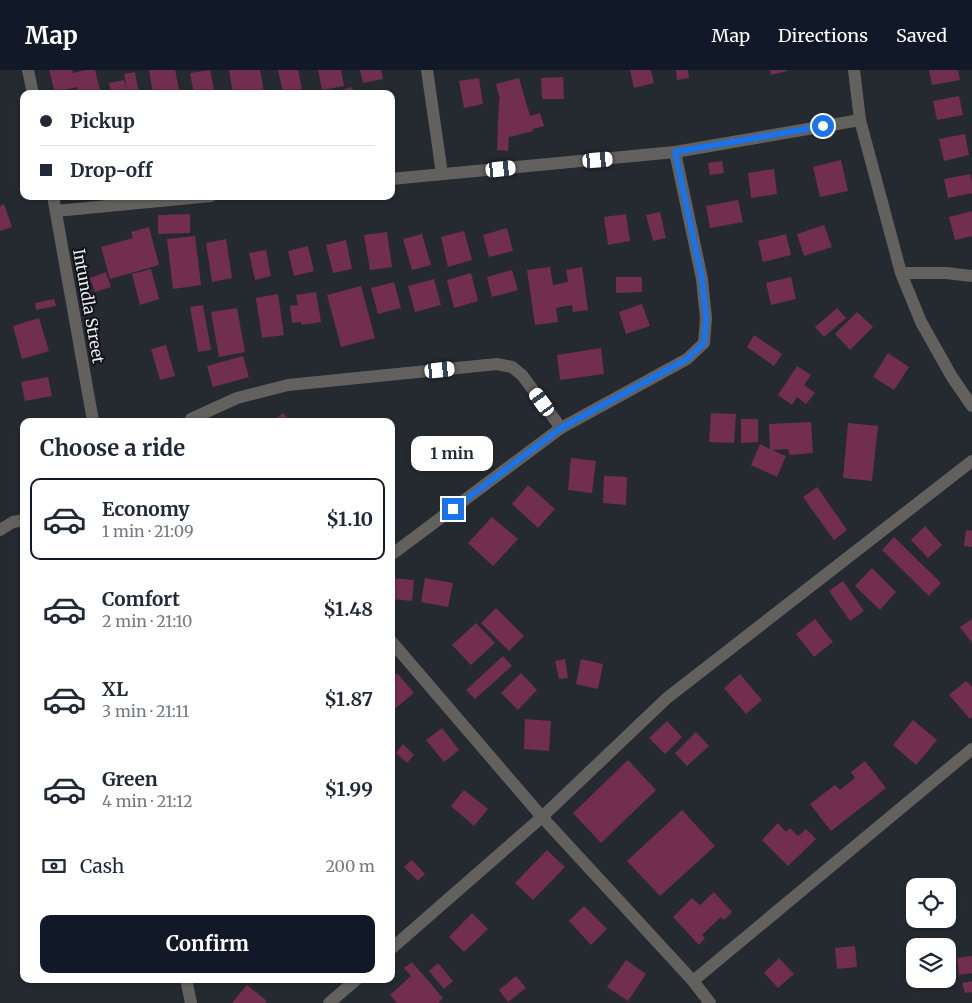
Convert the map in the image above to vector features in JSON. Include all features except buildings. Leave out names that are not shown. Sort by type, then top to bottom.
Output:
[{"type":"street","points":[[28,70],[32,90]]},
{"type":"street","points":[[427,70],[442,174]]},
{"type":"street","points":[[854,70],[860,120],[901,273],[921,322],[952,377],[972,406]]},
{"type":"street","points":[[395,179],[675,152],[860,120]]},
{"type":"street","points":[[395,552],[561,428],[687,359],[704,343],[706,318],[702,279],[675,152]]},
{"type":"street","name":"Intundla Street","points":[[54,200],[92,418]]},
{"type":"street","points":[[56,211],[170,200]]},
{"type":"street","points":[[901,273],[946,273],[972,276]]},
{"type":"street","points":[[192,418],[237,398],[288,385],[497,364],[512,367],[522,375],[561,428]]},
{"type":"street","points":[[395,946],[542,817],[667,698],[972,461]]},
{"type":"street","points":[[0,518],[18,520]]},
{"type":"street","points":[[0,530],[18,520]]},
{"type":"street","points":[[395,646],[542,817],[710,1003]]},
{"type":"street","points":[[692,981],[972,749]]},
{"type":"street","points":[[187,983],[190,1003]]},
{"type":"street","points":[[329,1003],[352,983]]},
{"type":"route","points":[[453,509],[561,428],[687,359],[704,343],[706,318],[702,279],[675,152],[823,126]]}]
